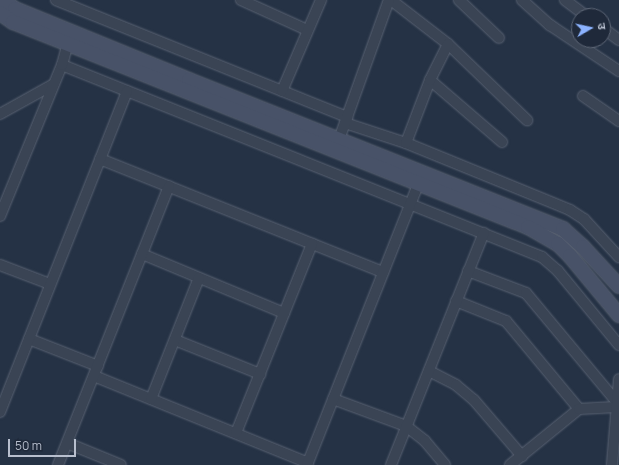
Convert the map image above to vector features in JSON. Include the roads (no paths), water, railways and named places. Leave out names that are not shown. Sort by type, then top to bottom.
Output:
[{"type":"street","points":[[3,0],[69,37],[420,178],[563,229],[583,247],[619,286]]},
{"type":"street","points":[[56,0],[282,91],[346,120],[406,142],[570,210],[584,219],[619,257]]},
{"type":"street","points":[[241,0],[307,30]]},
{"type":"street","points":[[282,91],[321,0]]},
{"type":"street","points":[[337,145],[390,0],[448,44],[527,120]]},
{"type":"street","points":[[459,0],[499,38]]},
{"type":"street","points":[[522,0],[550,25],[619,71]]},
{"type":"street","points":[[0,12],[13,22],[69,37]]},
{"type":"street","points":[[0,216],[52,85],[62,65],[69,37]]},
{"type":"street","points":[[406,142],[430,80],[448,44]]},
{"type":"street","points":[[62,65],[484,233],[549,262],[619,345]]},
{"type":"street","points":[[430,80],[502,142]]},
{"type":"street","points":[[0,114],[52,85]]},
{"type":"street","points":[[0,412],[127,91]]},
{"type":"street","points":[[583,96],[619,121]]},
{"type":"street","points":[[100,159],[383,272]]},
{"type":"street","points":[[29,338],[151,399],[308,464],[420,178]]},
{"type":"street","points":[[420,178],[528,227],[552,240],[570,256],[618,311]]},
{"type":"street","points":[[58,465],[169,186]]},
{"type":"street","points":[[391,465],[484,233]]},
{"type":"street","points":[[236,434],[312,244]]},
{"type":"street","points":[[142,254],[284,313]]},
{"type":"street","points":[[0,265],[50,284]]},
{"type":"street","points":[[468,271],[526,293],[616,404]]},
{"type":"street","points":[[151,399],[199,278]]},
{"type":"street","points":[[456,301],[506,321],[579,409]]},
{"type":"street","points":[[175,340],[260,374]]},
{"type":"street","points":[[429,371],[456,386],[474,400],[522,456]]},
{"type":"street","points":[[612,465],[619,379]]},
{"type":"street","points":[[333,399],[406,426],[425,440],[445,465]]},
{"type":"street","points":[[510,465],[579,409],[616,404]]},
{"type":"street","points":[[67,443],[121,465]]}]
